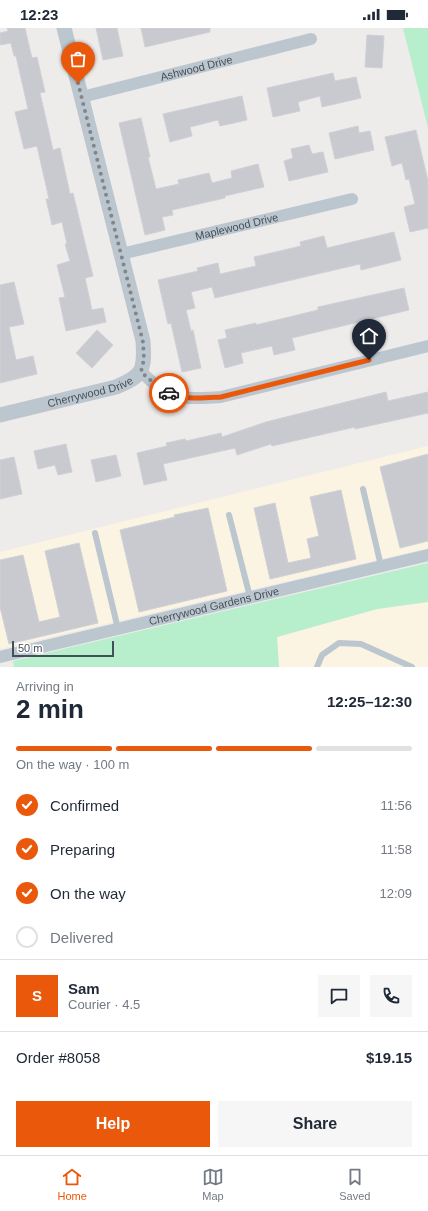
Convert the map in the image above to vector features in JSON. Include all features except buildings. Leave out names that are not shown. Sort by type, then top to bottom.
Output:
[{"type":"street","points":[[64,28],[143,342],[144,359],[141,372]]},
{"type":"street","name":"Ashwood Drive","points":[[82,97],[311,40]]},
{"type":"street","name":"Maplewood Drive","points":[[122,254],[352,199]]},
{"type":"street","name":"Cherrywood Drive","points":[[0,415],[116,387],[129,381],[141,372],[162,390],[177,396],[196,399],[221,397],[428,346]]},
{"type":"street","name":"Cherrywood Gardens Drive","points":[[0,657],[428,555]]},
{"type":"lane","points":[[363,489],[381,566]]},
{"type":"lane","points":[[229,515],[250,598]]},
{"type":"lane","points":[[95,533],[118,629]]},
{"type":"lane","points":[[317,667],[322,655],[339,643],[361,644],[412,667]]},
{"type":"shaded area","points":[[428,446],[428,548],[0,649],[0,552]]},
{"type":"shaded area","points":[[428,602],[428,667],[279,667],[277,637],[377,609]]},
{"type":"green space","points":[[403,28],[428,28],[428,128]]},
{"type":"green space","points":[[428,563],[428,602],[377,609],[277,637],[279,667],[14,667],[13,661]]},
{"type":"way so far","points":[[78,83],[143,342],[144,359],[141,372],[162,390],[169,393]]},
{"type":"route","points":[[169,393],[196,399],[221,397],[369,360]]}]
